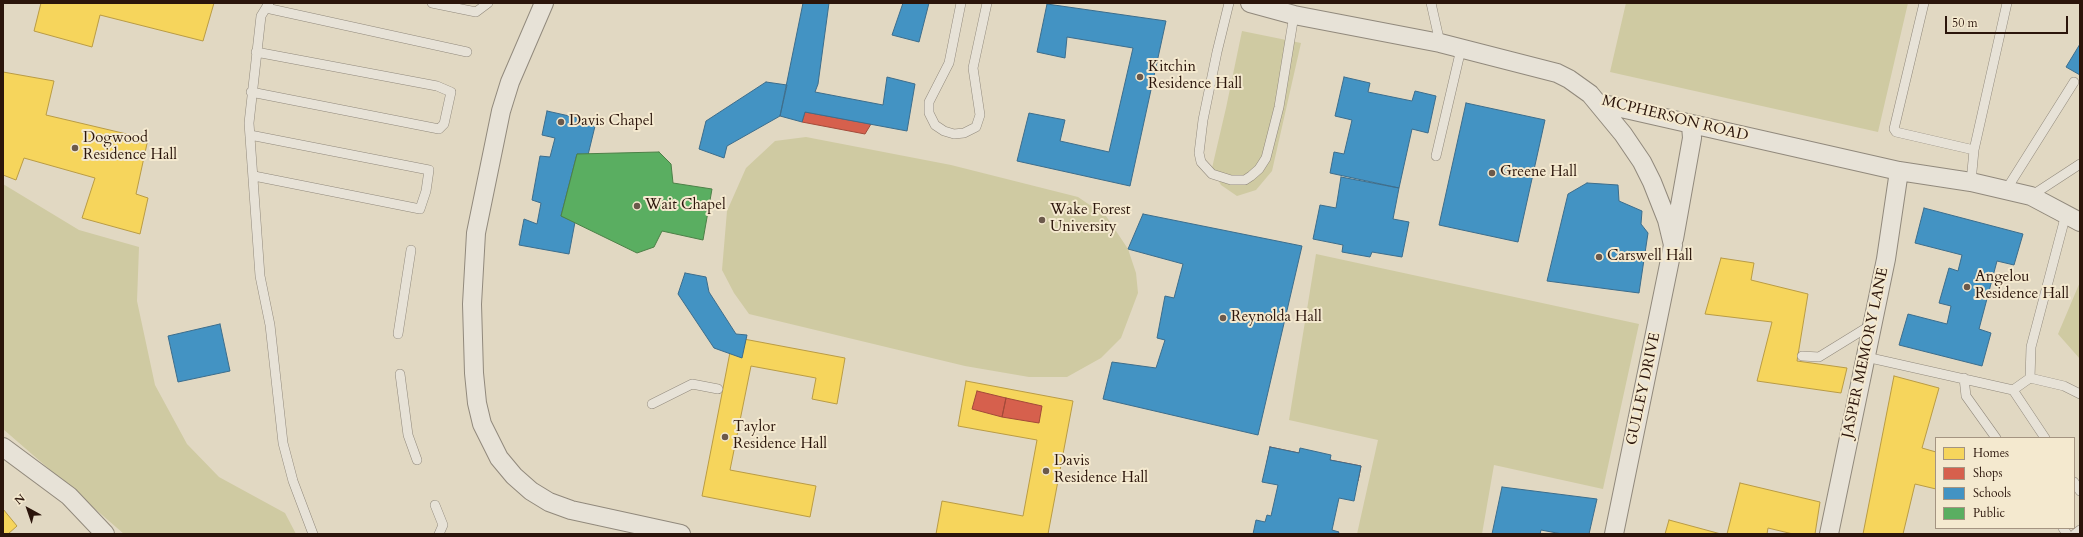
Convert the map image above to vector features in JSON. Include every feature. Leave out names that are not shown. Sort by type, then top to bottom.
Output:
[{"type":"street","points":[[544,3],[510,82],[501,111],[476,233],[472,304],[474,372],[477,403],[482,424],[499,458],[514,476],[531,491],[550,502],[571,510],[681,534]]},
{"type":"street","name":"MCPHERSON ROAD","points":[[1250,3],[1294,15],[1440,43],[1557,73],[1580,86],[1599,103],[1899,171],[1971,182],[2031,196],[2073,218]]},
{"type":"street","name":"GULLEY DRIVE","points":[[1599,103],[1642,162],[1667,220],[1673,245]]},
{"type":"street","name":"GULLEY DRIVE","points":[[1614,534],[1673,245],[1692,138],[1691,125]]},
{"type":"street","name":"JASPER MEMORY LANE","points":[[1829,534],[1886,260],[1899,171]]},
{"type":"street","points":[[3,447],[68,496],[105,534]]},
{"type":"lane","points":[[432,3],[476,12],[488,3]]},
{"type":"lane","points":[[961,3],[949,63],[929,102],[929,113],[935,125],[944,131],[954,134],[964,133],[976,127],[980,115],[974,68],[987,3]]},
{"type":"lane","points":[[1229,3],[1215,59],[1203,120],[1200,153],[1201,162],[1212,174],[1231,180],[1245,180],[1259,169],[1266,158],[1279,107],[1294,15]]},
{"type":"lane","points":[[1431,3],[1440,43]]},
{"type":"lane","points":[[1924,3],[1894,128],[1896,132],[1974,150]]},
{"type":"lane","points":[[1971,182],[1974,150],[2007,3]]},
{"type":"lane","points":[[312,534],[293,481],[283,443],[270,326],[260,276],[249,123],[251,92],[261,16],[267,5],[467,52]]},
{"type":"lane","points":[[1436,156],[1462,49]]},
{"type":"lane","points":[[251,92],[439,129],[444,124],[451,92],[437,86],[256,52]]},
{"type":"lane","points":[[2006,190],[2074,82]]},
{"type":"lane","points":[[250,135],[429,170],[426,191],[420,209],[254,176]]},
{"type":"lane","points":[[2031,196],[2080,164]]},
{"type":"lane","points":[[2030,378],[2031,347],[2073,218]]},
{"type":"lane","points":[[398,334],[412,250]]},
{"type":"lane","points":[[1802,356],[1819,357],[1872,324]]},
{"type":"lane","points":[[1866,358],[1964,378],[2012,390],[2044,437]]},
{"type":"lane","points":[[400,374],[408,435],[417,460]]},
{"type":"lane","points":[[1964,378],[1966,396],[1995,437]]},
{"type":"lane","points":[[2012,390],[2030,378],[2064,386],[2080,394]]},
{"type":"lane","points":[[652,404],[692,384],[718,389]]},
{"type":"lane","points":[[435,505],[443,525],[439,534]]},
{"type":"lane","points":[[2075,534],[2080,530]]},
{"type":"shaded area","points":[[1626,3],[1908,3],[1878,132],[1610,72]]},
{"type":"shaded area","points":[[1242,31],[1301,43],[1272,171],[1256,190],[1237,196],[1221,185],[1212,168]]},
{"type":"shaded area","points":[[806,137],[951,165],[1078,197],[1106,216],[1128,249],[1136,273],[1138,293],[1121,338],[1101,358],[1067,377],[1029,377],[965,366],[749,314],[734,293],[722,270],[727,211],[746,168],[775,141]]},
{"type":"shaded area","points":[[3,184],[79,230],[139,247],[137,301],[155,385],[187,444],[219,477],[285,513],[296,534],[124,534],[3,429]]},
{"type":"shaded area","points":[[1316,254],[1639,324],[1603,489],[1494,465],[1482,534],[1357,534],[1378,440],[1289,420]]},
{"type":"shaded area","points":[[2080,282],[2080,359],[2058,334]]},
{"type":"building: Homes","points":[[41,3],[214,3],[203,41],[100,15],[92,47],[34,31]]},
{"type":"building: Homes","name":"Dogwood Residence Hall","points":[[3,72],[54,81],[46,115],[148,139],[136,194],[148,198],[140,234],[82,218],[95,178],[24,158],[16,180],[3,175]]},
{"type":"building: Homes","points":[[1721,258],[1754,263],[1751,280],[1808,294],[1797,361],[1847,368],[1841,393],[1757,381],[1772,322],[1705,314]]},
{"type":"building: Homes","name":"Taylor Residence Hall","points":[[733,337],[845,358],[837,404],[812,399],[816,378],[751,366],[730,470],[816,486],[810,517],[702,496]]},
{"type":"building: Homes","points":[[1894,376],[1939,388],[1922,448],[1935,452],[1935,489],[1915,484],[1903,534],[1863,534]]},
{"type":"building: Homes","name":"Davis Residence Hall","points":[[966,381],[1073,401],[1048,534],[936,534],[942,501],[1023,516],[1037,440],[958,426]]},
{"type":"building: Homes","points":[[1740,483],[1820,502],[1815,534],[1793,534],[1768,528],[1767,534],[1727,534]]},
{"type":"building: Homes","points":[[3,509],[17,526],[8,534],[3,534]]},
{"type":"building: Homes","points":[[1669,520],[1721,534],[1665,534]]},
{"type":"building: Shops","points":[[805,112],[871,124],[865,134],[802,122]]},
{"type":"building: Shops","points":[[977,391],[1006,398],[1002,417],[972,409]]},
{"type":"building: Shops","points":[[1006,398],[1042,406],[1039,423],[1002,417]]},
{"type":"building: Shops","points":[[1270,447],[1299,453],[1296,468],[1267,462]]},
{"type":"building: Shops","points":[[1330,460],[1361,466],[1358,481],[1327,474]]},
{"type":"building: Schools","points":[[803,3],[829,3],[818,84],[815,92],[883,105],[887,77],[915,84],[907,131],[805,112],[802,122],[780,116]]},
{"type":"building: Schools","points":[[903,3],[929,3],[919,42],[892,35]]},
{"type":"building: Schools","name":"Kitchin Residence Hall","points":[[1047,4],[1166,21],[1130,186],[1017,161],[1029,113],[1065,120],[1060,141],[1109,152],[1133,48],[1067,37],[1065,58],[1037,52]]},
{"type":"building: Schools","points":[[2080,44],[2080,75],[2066,67]]},
{"type":"building: Schools","points":[[1344,77],[1370,83],[1368,92],[1412,101],[1415,91],[1436,96],[1428,133],[1412,129],[1399,188],[1330,173],[1334,152],[1344,154],[1352,120],[1335,116]]},
{"type":"building: Schools","points":[[766,82],[787,85],[780,116],[727,146],[724,158],[699,149],[706,121]]},
{"type":"building: Schools","name":"Greene Hall","points":[[1466,103],[1545,120],[1518,242],[1439,225]]},
{"type":"building: Schools","points":[[547,111],[596,122],[588,155],[577,154],[561,216],[575,222],[569,254],[519,245],[524,219],[537,224],[541,203],[532,200],[540,156],[550,157],[555,138],[542,135]]},
{"type":"building: Schools","points":[[1341,177],[1399,188],[1393,219],[1409,222],[1402,257],[1372,252],[1370,257],[1342,252],[1343,245],[1313,239],[1320,205],[1336,208]]},
{"type":"building: Schools","name":"Carswell Hall","points":[[1587,183],[1618,185],[1619,201],[1642,211],[1641,224],[1648,233],[1639,293],[1547,281],[1568,194]]},
{"type":"building: Schools","name":"Angelou Residence Hall","points":[[1924,208],[2023,234],[2014,265],[1997,261],[1979,329],[1991,333],[1982,366],[1899,345],[1908,314],[1947,324],[1951,306],[1939,303],[1949,268],[1958,271],[1962,255],[1915,243]]},
{"type":"building: Schools","name":"Reynolda Hall","points":[[1143,214],[1302,246],[1258,435],[1103,399],[1112,362],[1156,368],[1165,340],[1157,338],[1165,296],[1174,298],[1183,264],[1128,249]]},
{"type":"building: Schools","points":[[685,273],[706,277],[709,292],[736,334],[747,335],[742,358],[714,348],[678,294]]},
{"type":"building: Schools","points":[[220,324],[230,371],[178,382],[168,336]]},
{"type":"building: Schools","points":[[1270,447],[1299,453],[1300,448],[1331,455],[1330,460],[1361,466],[1354,501],[1339,498],[1332,530],[1339,532],[1338,534],[1253,534],[1256,520],[1265,522],[1267,515],[1271,516],[1278,485],[1262,482]]},
{"type":"building: Schools","points":[[1502,487],[1597,499],[1589,534],[1562,534],[1541,530],[1540,534],[1492,534]]},
{"type":"building: Public","name":"Wait Chapel","points":[[659,152],[671,164],[673,183],[712,189],[703,240],[662,231],[654,247],[637,253],[561,216],[577,154]]},
{"type":"place","name":"Kitchin Residence Hall","points":[[1140,77]]},
{"type":"place","name":"Davis Chapel","points":[[561,122]]},
{"type":"place","name":"Dogwood Residence Hall","points":[[75,148]]},
{"type":"place","name":"Greene Hall","points":[[1492,173]]},
{"type":"place","name":"Wait Chapel","points":[[637,206]]},
{"type":"place","name":"Wake Forest University","points":[[1042,220]]},
{"type":"place","name":"Carswell Hall","points":[[1599,257]]},
{"type":"place","name":"Angelou Residence Hall","points":[[1967,287]]},
{"type":"place","name":"Reynolda Hall","points":[[1223,318]]},
{"type":"place","name":"Taylor Residence Hall","points":[[725,437]]},
{"type":"place","name":"Davis Residence Hall","points":[[1046,471]]}]
